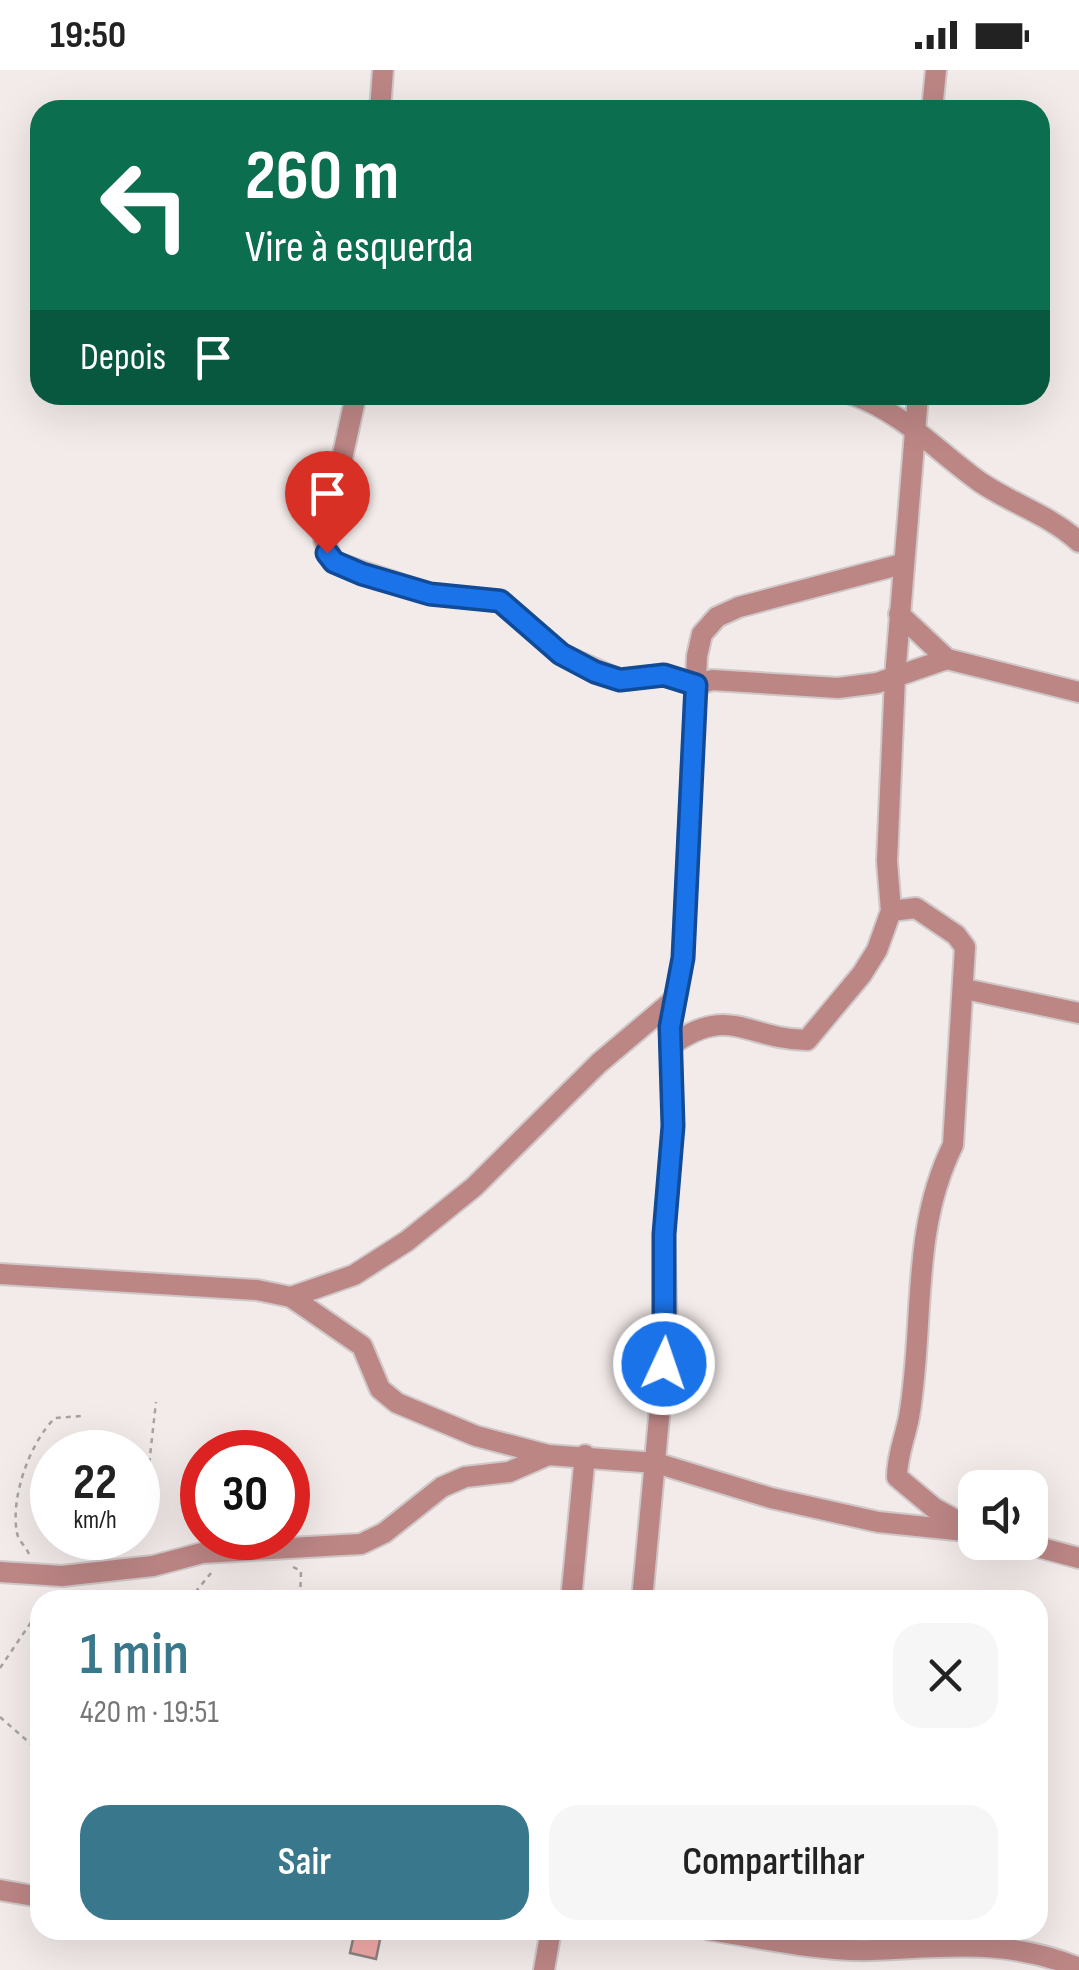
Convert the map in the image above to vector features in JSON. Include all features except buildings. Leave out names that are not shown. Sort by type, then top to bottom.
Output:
[{"type":"street","points":[[381,100],[384,70]]},
{"type":"street","points":[[933,100],[936,70]]},
{"type":"street","points":[[354,405],[324,540],[334,562],[430,594],[500,601],[561,654],[620,680],[664,675],[696,685],[724,680],[838,688],[895,677],[947,658]]},
{"type":"street","points":[[881,405],[981,483],[1057,524],[1079,542]]},
{"type":"street","points":[[670,1046],[698,1026],[729,1023],[807,1040],[862,974],[891,912],[887,861],[895,677],[918,405]]},
{"type":"street","points":[[643,1590],[667,1332],[664,1234],[673,1126],[670,1046],[683,958],[696,685],[702,634],[717,617],[780,594],[902,564]]},
{"type":"street","points":[[900,614],[947,658],[1079,692]]},
{"type":"street","points":[[891,912],[916,908],[956,935],[965,946],[954,1145],[939,1174],[928,1216],[909,1417],[896,1459],[897,1477],[958,1520]]},
{"type":"street","points":[[965,989],[1079,1013]]},
{"type":"street","points":[[292,1296],[354,1275],[406,1240],[474,1186],[599,1063],[676,998]]},
{"type":"street","points":[[0,1274],[257,1290],[292,1296],[362,1346],[380,1389],[396,1403],[476,1436],[548,1455],[656,1463],[771,1498],[878,1522],[958,1529]]},
{"type":"street","points":[[0,1572],[62,1576],[153,1566],[202,1553],[362,1544],[384,1534],[442,1487],[465,1477],[509,1472],[548,1455]]},
{"type":"street","points":[[573,1590],[585,1456]]},
{"type":"street","points":[[1048,1550],[1079,1558]]},
{"type":"street","points":[[0,1890],[30,1894]]},
{"type":"street","points":[[544,1970],[549,1940]]},
{"type":"street","points":[[790,1940],[870,1950],[932,1944],[999,1947],[1043,1953],[1079,1968]]},
{"type":"path","points":[[153,1430],[156,1402]]},
{"type":"path","points":[[33,1563],[17,1536],[18,1505],[32,1452],[55,1418],[82,1416]]},
{"type":"path","points":[[0,1668],[30,1624]]},
{"type":"path","points":[[0,1717],[30,1743]]},
{"type":"route","points":[[327,553],[334,562],[362,574],[430,594],[500,601],[561,654],[595,672],[620,680],[664,675],[696,685],[683,958],[670,1027],[673,1126],[664,1234],[664,1364]]}]
